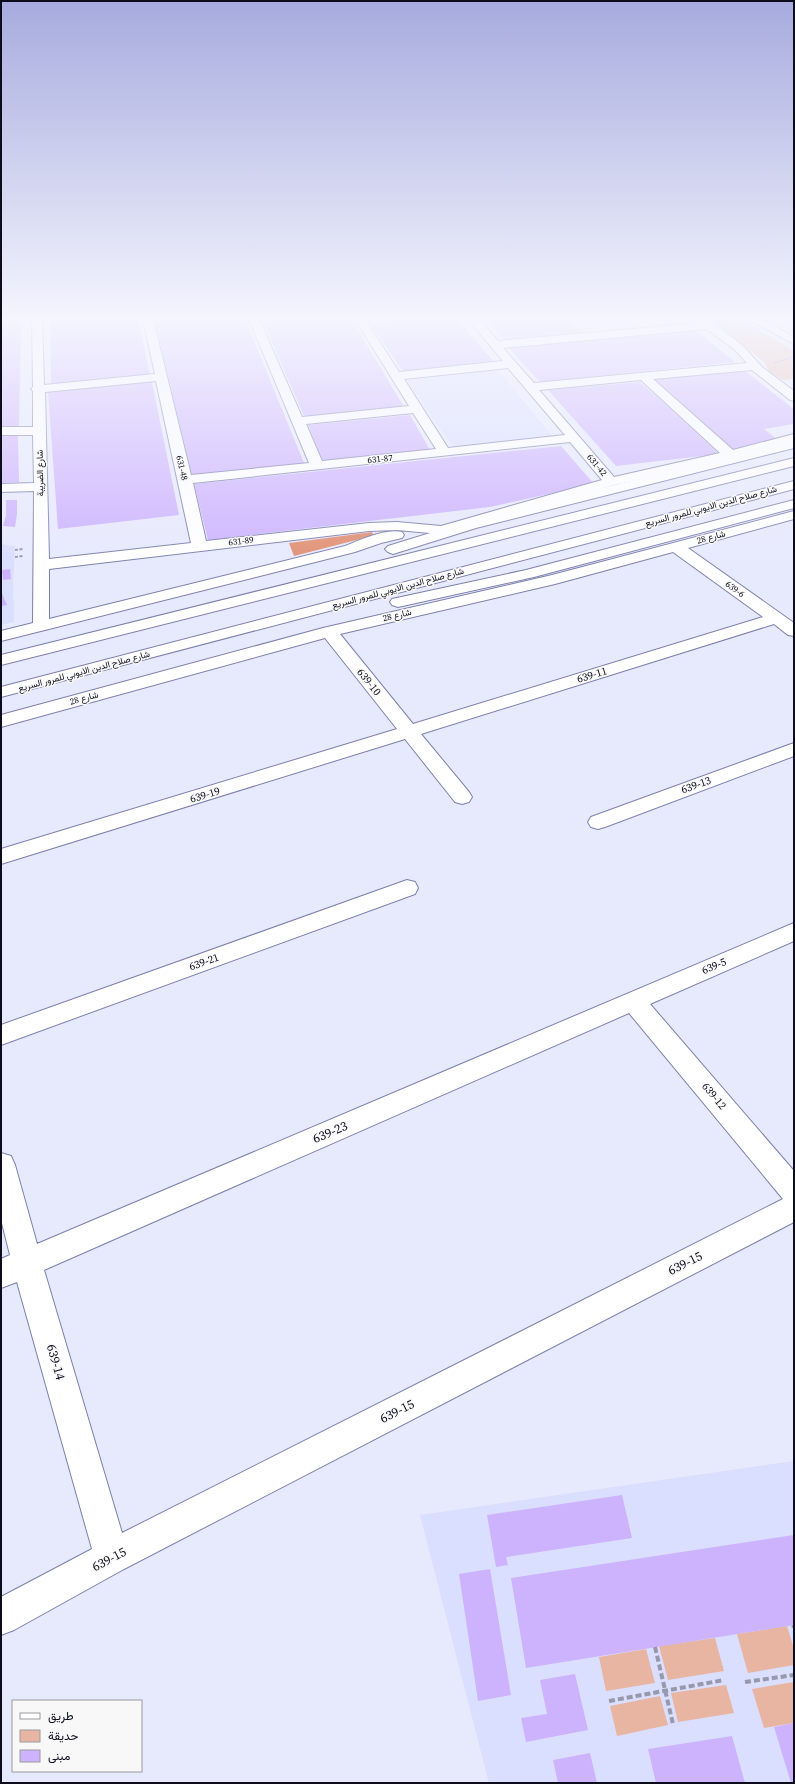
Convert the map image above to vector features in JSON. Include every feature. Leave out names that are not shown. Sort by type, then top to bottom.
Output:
[{"type":"main road","name":"شارع الضريبة","points":[[38,402],[41,487],[41,626]]},
{"type":"main road","name":"631-48","points":[[168,402],[199,546]]},
{"type":"main road","points":[[290,402],[317,465]]},
{"type":"main road","points":[[413,402],[445,453]]},
{"type":"main road","name":"631-42","points":[[543,402],[611,482]]},
{"type":"main road","points":[[672,402],[730,455]]},
{"type":"main road","points":[[298,421],[417,409]]},
{"type":"main road","points":[[1,431],[40,431]]},
{"type":"main road","name":"631-87","points":[[185,480],[574,438]]},
{"type":"main road","points":[[441,530],[611,482],[730,455],[794,438]]},
{"type":"main road","points":[[230,602],[471,525],[794,444]]},
{"type":"main road","name":"شارع صلاح الدين الايوبي للمرور السريع","points":[[1,660],[794,462]]},
{"type":"main road","name":"شارع صلاح الدين الايوبي للمرور السريع","points":[[1,692],[794,484]]},
{"type":"main road","points":[[1,488],[41,487]]},
{"type":"main road","points":[[248,628],[488,584],[794,504]]},
{"type":"main road","name":"شارع 28","points":[[1,721],[329,632],[562,578],[675,546],[794,515]]},
{"type":"main road","points":[[1,636],[320,557],[380,538],[471,525]]},
{"type":"main road","name":"631-89","points":[[42,565],[369,527],[397,526],[441,530]]},
{"type":"main road","name":"639-6","points":[[675,546],[794,631]]},
{"type":"main road","name":"639-11","points":[[409,732],[776,618]]},
{"type":"main road","name":"639-10","points":[[329,632],[462,797]]},
{"type":"main road","name":"639-19","points":[[1,858],[409,732]]},
{"type":"main road","name":"639-13","points":[[598,822],[794,749]]},
{"type":"main road","name":"639-21","points":[[1,1035],[407,888]]},
{"type":"main road","name":"639-5","points":[[633,1001],[794,932]]},
{"type":"main road","name":"639-12","points":[[633,1001],[794,1192]]},
{"type":"main road","name":"639-23","points":[[14,1269],[633,1001]]},
{"type":"main road","name":"639-14","points":[[1,1165],[14,1269],[112,1557]]},
{"type":"main road","name":"639-15","points":[[1,1617],[112,1557],[794,1208]]},
{"type":"path","points":[[15,550],[24,549]]},
{"type":"path","points":[[15,557],[24,556]]},
{"type":"path","points":[[654,1647],[673,1724]]},
{"type":"path","points":[[745,1682],[794,1675]]},
{"type":"path","points":[[609,1700],[724,1680]]},
{"type":"shaded area","points":[[422,402],[524,402],[553,437],[458,447],[452,445]]},
{"type":"shaded area","points":[[372,532],[372,536],[294,556],[289,543]]},
{"type":"shaded area","points":[[1,544],[15,546],[13,583],[14,622],[1,625]]},
{"type":"shaded area","points":[[794,1461],[794,1783],[489,1783],[420,1515]]},
{"type":"green space","points":[[787,1626],[794,1649],[794,1665],[748,1673],[737,1634]]},
{"type":"green space","points":[[715,1638],[724,1671],[668,1680],[659,1646]]},
{"type":"green space","points":[[646,1649],[655,1683],[606,1691],[599,1657]]},
{"type":"green space","points":[[794,1682],[794,1723],[764,1728],[752,1689]]},
{"type":"green space","points":[[726,1685],[734,1713],[678,1722],[671,1693]]},
{"type":"green space","points":[[660,1696],[668,1725],[617,1736],[610,1706]]},
{"type":"building","points":[[1,402],[19,402],[19,426],[1,427]]},
{"type":"building","points":[[49,402],[156,402],[179,515],[58,529]]},
{"type":"building","points":[[174,402],[279,402],[304,463],[192,475]]},
{"type":"building","points":[[298,402],[401,402],[404,407],[304,416]]},
{"type":"building","points":[[559,402],[663,402],[719,454],[616,466]]},
{"type":"building","points":[[679,402],[785,402],[794,409],[794,424],[764,429],[778,440],[732,451]]},
{"type":"building","points":[[410,415],[430,450],[323,461],[308,425]]},
{"type":"building","points":[[1,436],[18,436],[19,482],[1,483]]},
{"type":"building","points":[[561,446],[594,484],[490,507],[208,540],[194,484]]},
{"type":"building","points":[[6,500],[17,500],[15,527],[3,526],[6,515]]},
{"type":"building","points":[[10,569],[11,579],[3,580],[2,570]]},
{"type":"building","points":[[1,591],[7,605],[1,606]]},
{"type":"building","points":[[622,1495],[632,1538],[506,1557],[508,1565],[496,1567],[487,1515]]},
{"type":"building","points":[[794,1535],[794,1625],[526,1668],[511,1578]]},
{"type":"building","points":[[490,1569],[511,1695],[478,1701],[459,1574]]},
{"type":"building","points":[[575,1674],[588,1730],[526,1742],[521,1718],[547,1714],[540,1680]]},
{"type":"building","points":[[794,1723],[794,1783],[791,1783],[774,1727]]},
{"type":"building","points":[[732,1736],[745,1783],[656,1783],[648,1749]]},
{"type":"building","points":[[590,1753],[597,1783],[558,1783],[553,1760]]}]
